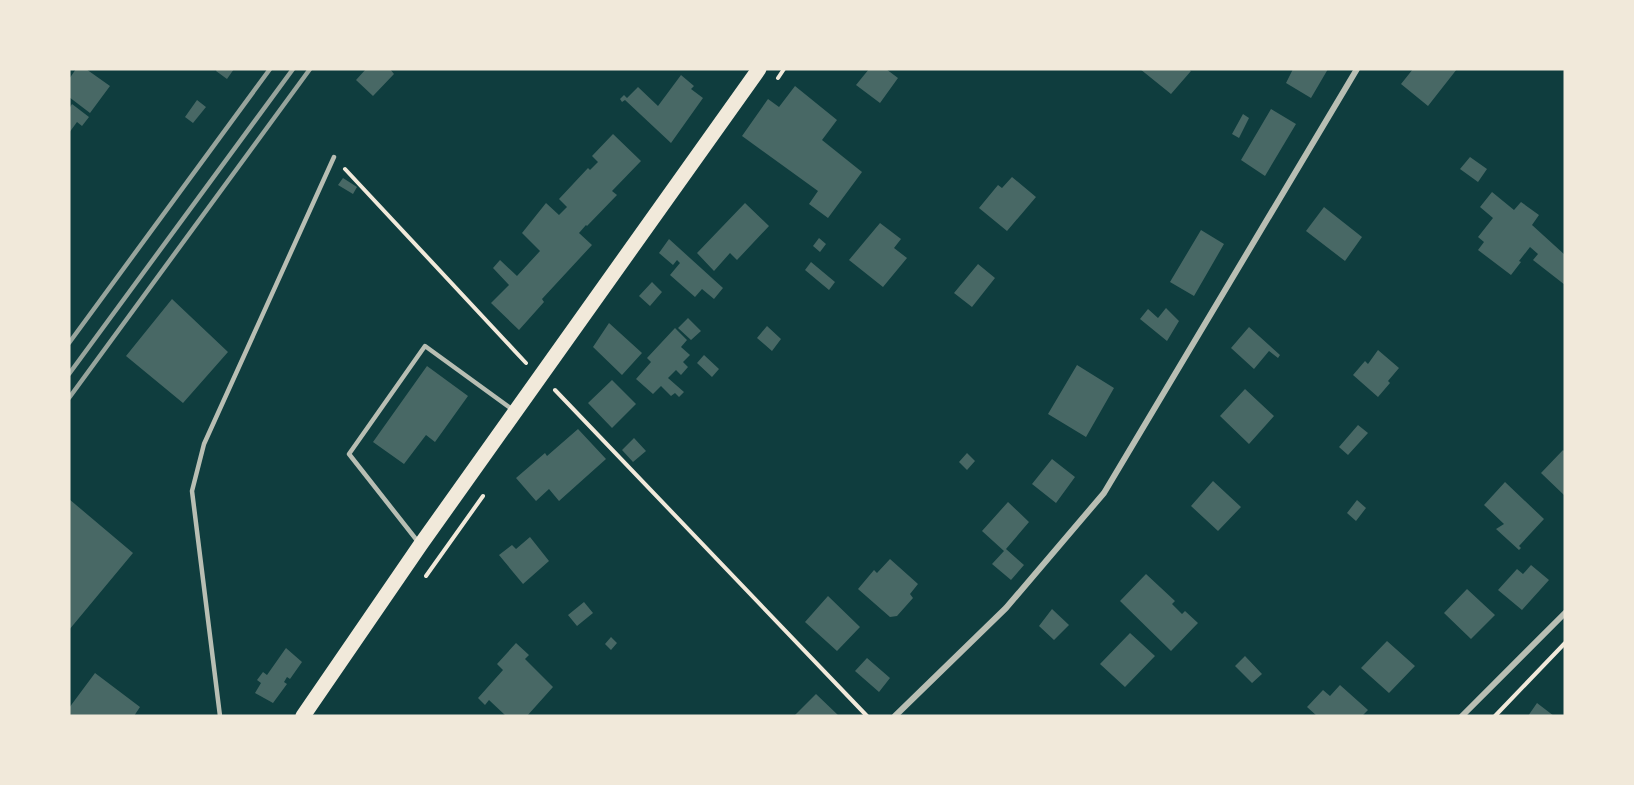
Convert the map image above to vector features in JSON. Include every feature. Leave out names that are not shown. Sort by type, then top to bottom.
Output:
[{"type":"main road","points":[[303,716],[421,544],[759,69]]},
{"type":"street","points":[[895,716],[1006,608],[1104,493],[1357,69]]},
{"type":"street","points":[[1462,716],[1565,613]]},
{"type":"lane","points":[[220,716],[192,491],[204,444],[334,157]]},
{"type":"lane","points":[[421,544],[349,453],[355,444],[425,346],[515,411]]},
{"type":"path","points":[[334,157],[523,360],[538,379],[557,391],[867,716]]},
{"type":"path","points":[[1495,716],[1565,644]]},
{"type":"building","points":[[76,69],[86,69],[110,86],[90,113],[69,97],[69,79]]},
{"type":"building","points":[[217,69],[234,69],[227,79],[216,71]]},
{"type":"building","points":[[366,69],[390,69],[394,74],[373,96],[356,80]]},
{"type":"building","points":[[869,69],[886,69],[898,78],[880,103],[856,85]]},
{"type":"building","points":[[1140,69],[1188,69],[1191,71],[1171,94]]},
{"type":"building","points":[[1293,69],[1328,69],[1311,98],[1286,83]]},
{"type":"building","points":[[1413,69],[1457,69],[1428,106],[1401,84]]},
{"type":"building","points":[[681,75],[694,86],[691,89],[703,98],[671,143],[625,100],[622,102],[620,99],[624,95],[627,98],[638,87],[658,106]]},
{"type":"building","points":[[795,86],[837,120],[822,140],[862,172],[828,218],[809,204],[818,191],[742,136],[768,99],[779,107]]},
{"type":"building","points":[[197,100],[206,107],[193,123],[185,117]]},
{"type":"building","points":[[72,104],[89,117],[82,126],[77,122],[69,133],[69,109]]},
{"type":"building","points":[[1271,109],[1296,124],[1265,176],[1241,160]]},
{"type":"building","points":[[1243,114],[1249,118],[1239,138],[1232,134]]},
{"type":"building","points":[[613,134],[641,161],[612,191],[617,195],[579,233],[592,245],[542,299],[544,302],[519,330],[491,303],[509,285],[493,268],[500,260],[517,276],[540,251],[522,233],[546,203],[559,215],[567,207],[559,199],[588,168],[590,170],[598,162],[592,156]]},
{"type":"building","points":[[1470,157],[1487,169],[1478,182],[1460,169]]},
{"type":"building","points":[[1012,177],[1036,197],[1007,231],[979,208],[998,185],[1002,188]]},
{"type":"building","points":[[343,178],[357,187],[353,194],[338,185]]},
{"type":"building","points":[[1492,192],[1514,210],[1521,202],[1539,215],[1532,225],[1565,255],[1565,285],[1533,260],[1538,254],[1530,247],[1511,275],[1478,250],[1484,242],[1478,237],[1493,218],[1480,207]]},
{"type":"building","points":[[745,203],[769,226],[737,260],[730,253],[714,271],[697,253]]},
{"type":"building","points":[[1324,207],[1362,237],[1345,261],[1306,231]]},
{"type":"building","points":[[880,223],[901,239],[894,248],[907,258],[883,287],[849,260]]},
{"type":"building","points":[[1201,230],[1224,244],[1194,296],[1170,282]]},
{"type":"building","points":[[819,238],[826,244],[820,252],[813,246]]},
{"type":"building","points":[[669,239],[723,288],[714,299],[702,289],[695,297],[670,275],[680,263],[677,260],[673,265],[659,253]]},
{"type":"building","points":[[811,262],[835,282],[829,290],[805,270]]},
{"type":"building","points":[[978,264],[995,278],[972,307],[954,293]]},
{"type":"building","points":[[652,282],[662,292],[650,306],[639,296]]},
{"type":"building","points":[[172,299],[228,352],[183,403],[126,356]]},
{"type":"building","points":[[1166,308],[1179,321],[1167,341],[1140,319],[1148,309],[1158,318]]},
{"type":"building","points":[[688,318],[701,331],[691,340],[678,328]]},
{"type":"building","points":[[609,323],[642,353],[622,375],[593,347]]},
{"type":"building","points":[[767,326],[781,339],[772,351],[757,338]]},
{"type":"building","points":[[1249,327],[1280,355],[1278,358],[1269,351],[1254,369],[1231,348]]},
{"type":"building","points":[[675,328],[687,340],[681,347],[690,355],[683,362],[688,367],[681,375],[676,370],[668,378],[684,392],[679,397],[675,393],[671,396],[661,386],[653,394],[636,379],[651,362],[647,358]]},
{"type":"building","points":[[1378,350],[1399,368],[1378,397],[1353,375],[1365,361],[1368,364]]},
{"type":"building","points":[[704,355],[719,369],[712,377],[697,363]]},
{"type":"building","points":[[1077,365],[1114,388],[1086,437],[1048,414]]},
{"type":"building","points":[[427,366],[468,396],[435,442],[426,435],[404,464],[373,442]]},
{"type":"building","points":[[612,380],[636,404],[612,428],[588,403]]},
{"type":"building","points":[[1245,389],[1274,416],[1249,444],[1220,416]]},
{"type":"building","points":[[1358,425],[1368,433],[1348,455],[1339,447]]},
{"type":"building","points":[[578,429],[606,459],[559,501],[549,489],[536,501],[516,478],[545,453],[547,456]]},
{"type":"building","points":[[634,438],[646,451],[633,462],[622,450]]},
{"type":"building","points":[[1563,450],[1565,452],[1565,496],[1541,473]]},
{"type":"building","points":[[967,453],[975,461],[967,470],[959,462]]},
{"type":"building","points":[[1052,459],[1075,477],[1056,503],[1032,484]]},
{"type":"building","points":[[1213,481],[1241,507],[1218,531],[1191,506]]},
{"type":"building","points":[[1505,482],[1544,519],[1519,546],[1521,548],[1519,550],[1496,529],[1504,524],[1484,505]]},
{"type":"building","points":[[69,499],[133,553],[69,630]]},
{"type":"building","points":[[1357,500],[1366,508],[1356,521],[1347,513]]},
{"type":"building","points":[[1008,502],[1029,522],[1006,549],[1024,565],[1011,580],[992,564],[1004,551],[982,531]]},
{"type":"building","points":[[530,537],[549,561],[523,584],[499,555],[512,545],[516,549]]},
{"type":"building","points":[[890,559],[918,584],[910,594],[913,598],[897,616],[890,617],[858,589],[874,570],[877,573]]},
{"type":"building","points":[[1531,565],[1549,580],[1522,610],[1498,590],[1517,569],[1523,574]]},
{"type":"building","points":[[1146,574],[1175,601],[1172,604],[1182,614],[1185,611],[1198,623],[1171,651],[1120,601]]},
{"type":"building","points":[[1467,589],[1495,615],[1471,639],[1444,613]]},
{"type":"building","points":[[828,596],[860,627],[837,651],[805,622]]},
{"type":"building","points":[[584,602],[593,613],[577,626],[568,615]]},
{"type":"building","points":[[1052,609],[1069,625],[1054,640],[1039,626]]},
{"type":"building","points":[[1130,633],[1155,656],[1125,687],[1100,664]]},
{"type":"building","points":[[611,637],[617,643],[611,650],[605,644]]},
{"type":"building","points":[[1387,641],[1415,666],[1389,693],[1361,668]]},
{"type":"building","points":[[516,643],[529,655],[525,659],[553,687],[527,716],[506,716],[489,700],[485,705],[478,698],[503,670],[497,664]]},
{"type":"building","points":[[286,648],[302,662],[290,679],[287,677],[284,682],[287,684],[273,703],[255,693],[261,683],[257,680],[263,672],[267,675]]},
{"type":"building","points":[[1245,656],[1262,674],[1252,683],[1235,666]]},
{"type":"building","points":[[867,658],[890,678],[879,692],[855,671]]},
{"type":"building","points":[[95,673],[140,707],[134,716],[69,716],[69,708]]},
{"type":"building","points":[[1340,685],[1368,710],[1362,716],[1317,716],[1307,707],[1323,690],[1330,696]]},
{"type":"building","points":[[816,694],[839,716],[794,716]]},
{"type":"building","points":[[1537,703],[1554,716],[1528,716]]},
{"type":"railway","points":[[69,343],[270,69]]},
{"type":"railway","points":[[69,374],[293,69]]},
{"type":"railway","points":[[69,398],[310,69]]}]
